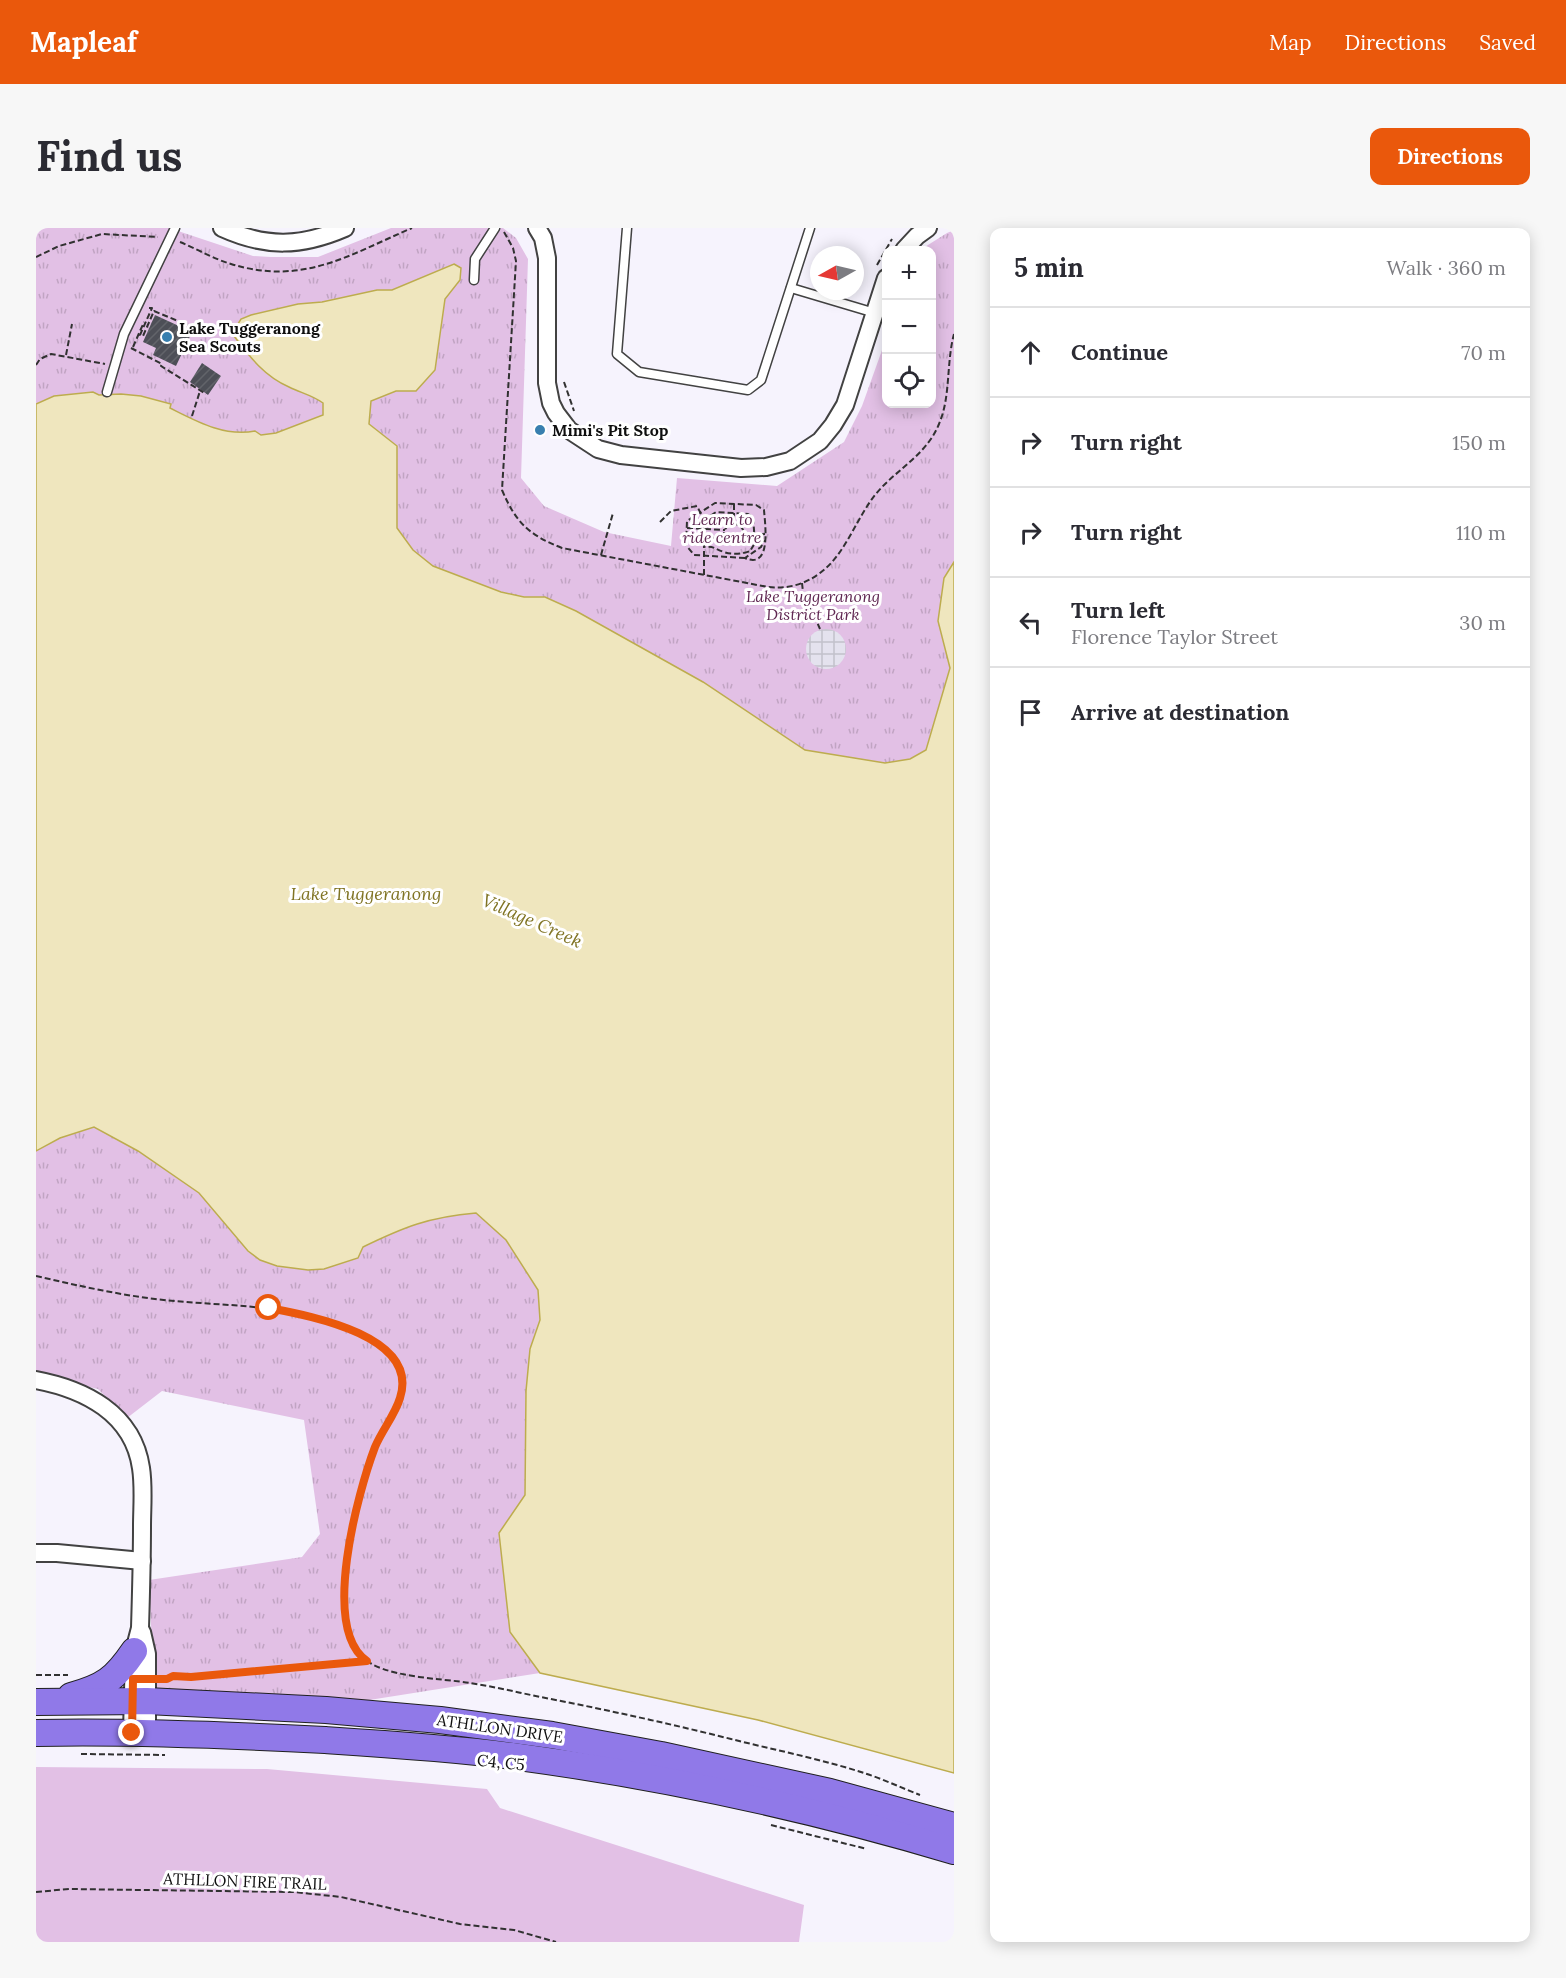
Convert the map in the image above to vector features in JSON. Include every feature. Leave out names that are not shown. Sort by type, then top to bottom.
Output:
[{"type":"main road","points":[[43,1701],[98,1687],[118,1674],[137,1640]]},
{"type":"main road","name":"ATHLLON DRIVE","points":[[43,1701],[142,1693],[417,1718],[552,1735],[769,1777],[891,1807],[954,1826]]},
{"type":"main road","name":"ATHLLON DRIVE","points":[[36,1733],[259,1736],[385,1744],[511,1756],[633,1775],[754,1800],[954,1851]]},
{"type":"street","points":[[222,228],[252,240],[275,243],[298,243],[338,230]]},
{"type":"street","points":[[537,228],[543,238],[547,258],[547,383],[551,403],[569,430],[598,448],[621,455],[741,468],[766,467],[790,461],[820,441],[845,405],[875,313],[881,274]]},
{"type":"street","points":[[908,246],[928,228]]},
{"type":"street","points":[[36,1380],[71,1388],[94,1399],[122,1424],[134,1444],[141,1466],[142,1488],[142,1561],[137,1640],[142,1693]]},
{"type":"street","points":[[36,1553],[142,1561]]},
{"type":"street","points":[[137,1640],[147,1654],[139,1733]]},
{"type":"lane","points":[[107,392],[122,340],[175,228]]},
{"type":"lane","points":[[474,280],[475,259],[495,228]]},
{"type":"lane","points":[[627,228],[617,354],[639,372],[748,390],[761,380],[810,228]]},
{"type":"lane","points":[[791,288],[875,313]]},
{"type":"path","points":[[398,228],[400,233]]},
{"type":"path","points":[[36,257],[59,246],[102,234],[171,237],[231,264],[278,273],[327,266],[412,228]]},
{"type":"path","points":[[881,274],[888,243],[895,235]]},
{"type":"path","points":[[132,350],[150,307],[152,308],[140,335],[143,336],[154,311],[185,324],[184,327]]},
{"type":"path","points":[[66,355],[72,324]]},
{"type":"path","points":[[122,340],[132,350],[162,364],[161,366],[206,394]]},
{"type":"path","points":[[36,365],[45,355],[66,355],[115,366]]},
{"type":"path","points":[[562,376],[577,416]]},
{"type":"path","points":[[192,416],[200,391]]},
{"type":"path","points":[[715,503],[756,505],[764,510],[763,556],[751,561],[745,558],[694,555],[688,549],[687,521],[700,513],[715,503]]},
{"type":"path","points":[[734,504],[734,524]]},
{"type":"path","points":[[660,522],[671,511],[697,506],[704,520],[704,575]]},
{"type":"path","points":[[704,520],[716,512],[748,514],[753,517],[755,543],[750,551],[743,554],[725,553],[714,546],[704,547]]},
{"type":"path","points":[[601,555],[613,513]]},
{"type":"path","points":[[687,528],[725,530],[734,524]]},
{"type":"path","points":[[725,530],[725,538],[729,543],[735,544],[741,541],[742,529],[734,524]]},
{"type":"path","points":[[743,535],[765,534]]},
{"type":"path","points":[[686,537],[725,538]]},
{"type":"path","points":[[745,558],[761,547],[764,540]]},
{"type":"path","points":[[802,583],[804,601],[813,613],[820,629]]},
{"type":"path","points":[[36,1276],[155,1299],[269,1308],[305,1315],[342,1326],[372,1340],[389,1352],[398,1362],[403,1378],[400,1398],[376,1446],[357,1509],[345,1569],[346,1626],[355,1650],[367,1661],[392,1672],[473,1683],[653,1719],[865,1773],[926,1798]]},
{"type":"path","points":[[142,1693],[173,1676],[191,1677],[367,1661]]},
{"type":"path","points":[[36,1676],[70,1675]]},
{"type":"path","points":[[82,1754],[173,1755]]},
{"type":"path","points":[[762,1822],[875,1851]]},
{"type":"path","name":"ATHLLON FIRE TRAIL","points":[[36,1892],[69,1889],[294,1892],[341,1898],[460,1924],[514,1930],[556,1942]]},
{"type":"green space","name":"Lake Tuggeranong District Park","points":[[36,228],[169,228],[253,256],[318,257],[391,228],[503,228],[516,238],[528,259],[521,478],[544,506],[604,532],[671,546],[677,478],[777,486],[844,442],[862,406],[882,350],[882,408],[936,408],[936,246],[926,246],[954,230],[954,562],[944,579],[938,621],[950,668],[926,750],[910,759],[885,763],[804,750],[703,682],[576,611],[545,597],[524,597],[501,592],[433,566],[413,550],[397,528],[397,446],[369,424],[371,401],[396,391],[416,391],[435,370],[445,298],[460,280],[434,273],[392,290],[377,290],[322,302],[298,304],[241,319],[290,388],[311,395],[323,403],[323,415],[276,433],[261,435],[255,431],[221,430],[169,408],[171,404],[121,394],[99,395],[93,392],[54,396],[36,404]]},
{"type":"green space","points":[[94,1127],[138,1151],[199,1193],[228,1228],[363,1247],[407,1226],[447,1215],[476,1213],[506,1240],[538,1290],[540,1320],[530,1349],[526,1391],[525,1495],[499,1533],[510,1632],[540,1673],[363,1701],[154,1691],[149,1580],[302,1557],[320,1534],[304,1420],[162,1391],[127,1418],[98,1389],[36,1375],[36,1151],[60,1138]]},
{"type":"green space","points":[[36,1767],[267,1769],[487,1789],[500,1808],[804,1905],[799,1942],[36,1942]]},
{"type":"shaded area","points":[[826,629],[834,630],[840,635],[845,641],[845,657],[840,663],[834,668],[826,669],[818,668],[812,663],[807,657],[806,649],[807,641],[812,635],[818,630]]},
{"type":"water","name":"Lake Tuggeranong","points":[[454,264],[461,268],[460,280],[445,299],[435,370],[416,391],[396,391],[371,401],[369,424],[397,446],[397,528],[413,550],[433,566],[501,592],[524,597],[545,597],[576,611],[703,682],[805,750],[885,763],[910,759],[926,750],[950,668],[938,621],[944,578],[954,562],[954,1773],[758,1720],[540,1673],[510,1632],[499,1533],[525,1495],[526,1391],[530,1349],[540,1320],[538,1290],[506,1240],[476,1213],[430,1220],[404,1229],[363,1247],[358,1258],[324,1269],[308,1270],[277,1266],[260,1260],[248,1251],[199,1193],[138,1151],[94,1127],[60,1138],[36,1151],[36,404],[54,396],[93,392],[99,395],[141,396],[171,404],[170,408],[200,423],[221,430],[255,431],[261,435],[276,433],[323,415],[323,403],[280,383],[258,365],[234,336],[241,319],[298,304],[322,302],[377,290],[392,290]]},
{"type":"building","name":"Lake Tuggeranong Sea Scouts","points":[[155,315],[192,332],[176,366],[153,355],[156,348],[143,342]]},
{"type":"building","points":[[202,363],[221,376],[208,395],[190,382]]},
{"type":"place","name":"Lake Tuggeranong Sea Scouts","points":[[167,337]]},
{"type":"place","name":"Mimi's Pit Stop","points":[[540,430]]},
{"type":"route","points":[[132,1733],[133,1679],[167,1679],[173,1676],[191,1677],[367,1661],[355,1650],[346,1626],[345,1569],[357,1509],[376,1446],[400,1398],[403,1378],[398,1362],[389,1352],[372,1340],[342,1326],[305,1315],[269,1308]]},
{"type":"park label","name":"Learn to ride centre","points":[[722,528]]},
{"type":"water label","name":"Village Creek","points":[[532,921]]}]
